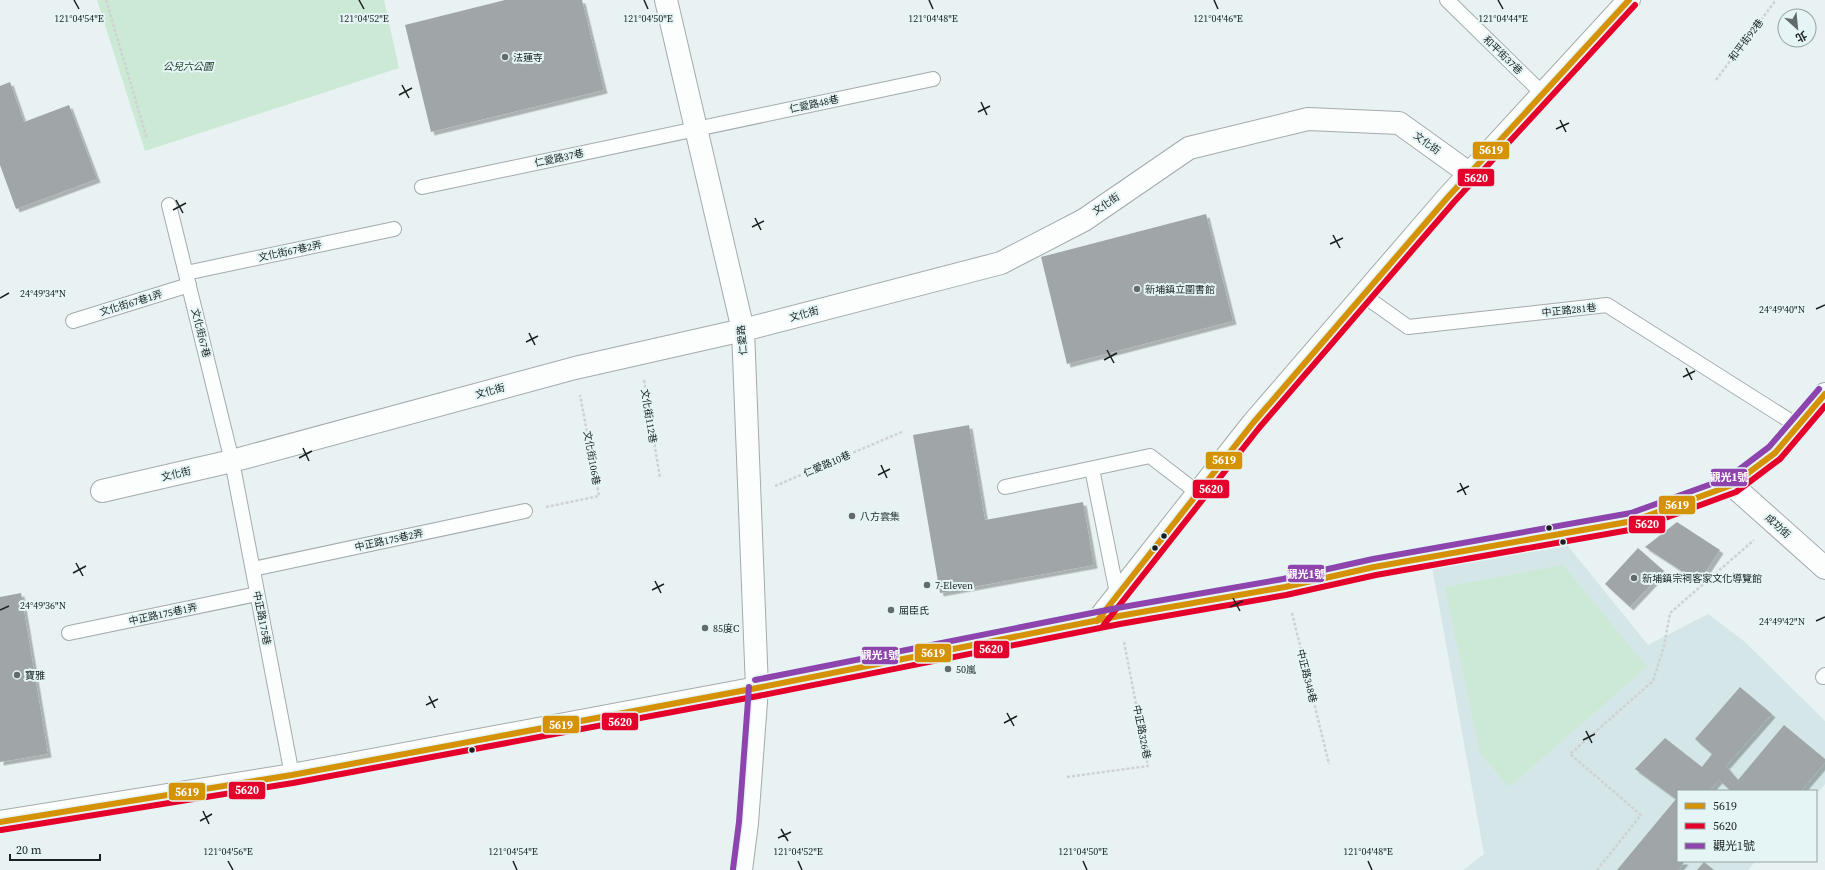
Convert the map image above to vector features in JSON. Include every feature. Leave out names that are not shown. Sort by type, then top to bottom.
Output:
[{"type":"street","points":[[1097,621],[1253,423],[1470,174],[1629,0]]},
{"type":"street","name":"仁愛路","points":[[670,1],[696,128],[743,330],[757,688],[747,823],[741,870]]},
{"type":"street","name":"文化街","points":[[102,491],[232,460],[575,368],[743,330],[1001,263],[1084,220],[1189,148],[1308,119],[1399,123],[1470,174]]},
{"type":"street","points":[[0,822],[292,775],[757,688],[1119,616],[1286,587],[1374,567],[1633,521],[1732,485],[1775,453],[1825,394]]},
{"type":"street","name":"成功街","points":[[1732,485],[1825,568]]},
{"type":"lane","name":"和平街37巷","points":[[1446,0],[1543,94]]},
{"type":"lane","name":"仁愛路48巷","points":[[696,128],[933,79]]},
{"type":"lane","name":"仁愛路37巷","points":[[422,187],[696,128]]},
{"type":"lane","name":"文化街67巷","points":[[169,205],[232,460]]},
{"type":"lane","name":"文化街67巷2弄","points":[[188,279],[394,229]]},
{"type":"lane","name":"文化街67巷1弄","points":[[73,321],[188,279]]},
{"type":"lane","name":"中正路281巷","points":[[1363,296],[1408,327],[1607,305],[1798,426]]},
{"type":"lane","points":[[1005,487],[1150,456],[1198,493]]},
{"type":"lane","name":"中正路175巷","points":[[232,460],[292,775]]},
{"type":"lane","points":[[1092,468],[1118,595],[1119,616]]},
{"type":"lane","name":"中正路175巷2弄","points":[[253,569],[525,511]]},
{"type":"lane","name":"中正路175巷1弄","points":[[69,633],[257,594]]},
{"type":"path","points":[[106,0],[147,139]]},
{"type":"path","name":"和平街92巷","points":[[1716,80],[1776,0]]},
{"type":"path","name":"文化街112巷","points":[[639,354],[660,478]]},
{"type":"path","name":"文化街106巷","points":[[525,511],[599,496],[575,368]]},
{"type":"path","name":"仁愛路10巷","points":[[749,497],[904,431]]},
{"type":"path","points":[[1597,870],[1641,815],[1570,754],[1653,681],[1664,646],[1670,613],[1774,523]]},
{"type":"path","name":"中正路348巷","points":[[1286,587],[1329,764]]},
{"type":"path","name":"中正路326巷","points":[[1066,776],[1148,766],[1119,616]]},
{"type":"shaded area","points":[[1568,546],[1648,645],[1708,614],[1745,642],[1825,721],[1825,784],[1817,794],[1817,790],[1677,790],[1677,862],[1755,862],[1748,870],[1463,870],[1484,854],[1432,567]]},
{"type":"green space","name":"公兒六公園","points":[[97,0],[384,0],[399,68],[145,151]]},
{"type":"green space","points":[[1563,565],[1647,667],[1509,787],[1480,753],[1445,587]]},
{"type":"building","name":"法蓮寺","points":[[505,0],[582,0],[604,90],[431,132],[405,25]]},
{"type":"building","points":[[10,82],[24,122],[69,105],[97,179],[16,209],[0,165],[0,86]]},
{"type":"building","name":"新埔鎮立圖書館","points":[[1206,214],[1233,321],[1067,364],[1041,257]]},
{"type":"building","points":[[969,425],[985,520],[1083,502],[1094,565],[940,593],[913,435]]},
{"type":"building","points":[[1677,522],[1720,550],[1699,582],[1645,547]]},
{"type":"building","name":"新埔鎮宗祠客家文化導覽館","points":[[1638,548],[1664,571],[1630,607],[1605,584]]},
{"type":"building","name":"寶雅","points":[[21,593],[48,754],[0,762],[0,597]]},
{"type":"building","points":[[1740,687],[1772,714],[1726,766],[1738,780],[1784,725],[1825,759],[1825,763],[1802,790],[1730,790],[1719,780],[1710,790],[1677,790],[1677,862],[1684,862],[1678,870],[1617,870],[1676,799],[1635,769],[1665,738],[1702,767],[1712,754],[1695,739]]},
{"type":"building","points":[[1704,862],[1714,870],[1697,870]]},
{"type":"transit line","name":"5619","points":[[1097,621],[1253,423],[1448,197],[1629,0]]},
{"type":"transit line","name":"5620","points":[[1103,626],[1259,428],[1454,202],[1635,5]]},
{"type":"transit line","name":"觀光1號","points":[[755,680],[1117,608],[1283,579],[1373,559],[1631,513],[1728,478],[1769,447],[1819,389]]},
{"type":"transit line","name":"5619","points":[[0,822],[292,775],[757,688],[1119,616],[1285,587],[1374,567],[1633,521],[1732,485],[1775,453],[1825,394]]},
{"type":"transit line","name":"5620","points":[[1,830],[293,783],[758,696],[1120,624],[1286,595],[1376,575],[1635,529],[1736,492],[1780,459],[1825,406]]},
{"type":"transit line","name":"觀光1號","points":[[733,869],[739,822],[749,687]]},
{"type":"place","name":"法蓮寺","points":[[505,57]]},
{"type":"place","name":"新埔鎮立圖書館","points":[[1137,289]]},
{"type":"place","name":"八方雲集","points":[[852,516]]},
{"type":"place","name":"新埔鎮宗祠客家文化導覽館","points":[[1634,578]]},
{"type":"place","name":"7-Eleven","points":[[927,585]]},
{"type":"place","name":"屈臣氏","points":[[891,610]]},
{"type":"place","name":"85度C","points":[[705,628]]},
{"type":"place","name":"50嵐","points":[[948,669]]},
{"type":"place","name":"寶雅","points":[[17,675]]}]
